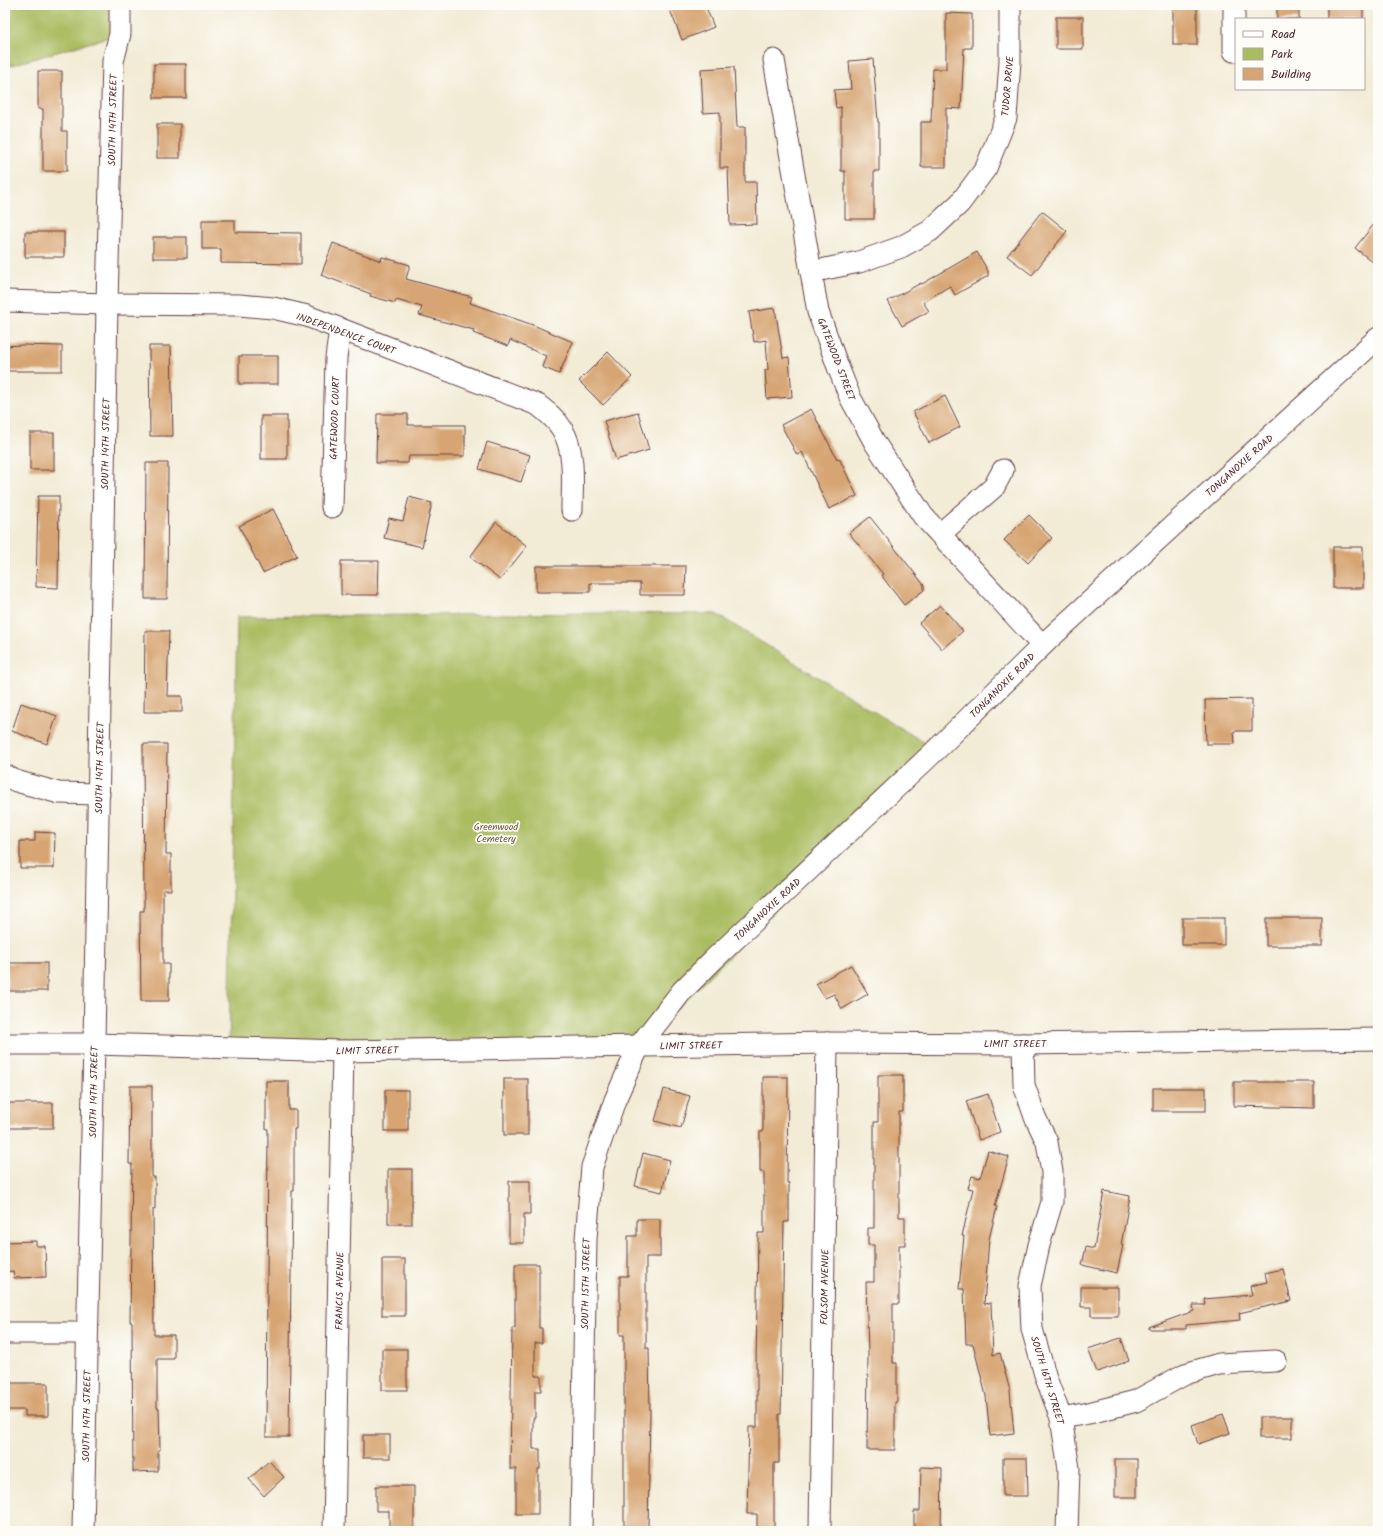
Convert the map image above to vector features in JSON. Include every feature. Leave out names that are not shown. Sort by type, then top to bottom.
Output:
[{"type":"street","name":"SOUTH 14TH STREET","points":[[83,1531],[99,794],[107,304],[113,61],[120,34],[120,5]]},
{"type":"street","name":"TUDOR DRIVE","points":[[811,272],[859,262],[901,247],[930,230],[960,203],[986,168],[1006,118],[1010,62],[1010,5]]},
{"type":"street","points":[[1234,5],[1234,51]]},
{"type":"street","name":"GATEWOOD STREET","points":[[774,60],[818,312],[850,396],[875,443],[923,516],[1042,646]]},
{"type":"street","name":"INDEPENDENCE COURT","points":[[5,301],[107,304],[239,305],[273,308],[307,316],[538,405],[552,416],[562,429],[569,446],[571,463],[572,510]]},
{"type":"street","name":"GATEWOOD COURT","points":[[332,506],[336,358],[340,329]]},
{"type":"street","name":"TONGANOXIE ROAD","points":[[639,1046],[682,991],[713,960],[936,750],[1042,646],[1378,338]]},
{"type":"street","points":[[940,534],[994,487],[1003,470]]},
{"type":"street","points":[[5,775],[16,781],[59,793],[99,794]]},
{"type":"street","name":"LIMIT STREET","points":[[5,1044],[94,1044],[344,1051],[827,1043],[1023,1044],[1378,1039]]},
{"type":"street","name":"FOLSOM AVENUE","points":[[820,1531],[827,1043]]},
{"type":"street","name":"SOUTH 16TH STREET","points":[[1023,1044],[1024,1085],[1035,1117],[1047,1142],[1052,1172],[1052,1202],[1039,1245],[1030,1286],[1032,1329],[1046,1378],[1061,1418],[1069,1469],[1067,1531]]},
{"type":"street","name":"SOUTH 15TH STREET","points":[[581,1531],[586,1239],[592,1167],[615,1100],[639,1046]]},
{"type":"street","name":"FRANCIS AVENUE","points":[[334,1531],[344,1051]]},
{"type":"street","points":[[5,1333],[87,1333]]},
{"type":"street","points":[[1061,1418],[1089,1413],[1136,1401],[1185,1374],[1219,1364],[1276,1361]]},
{"type":"green space","points":[[5,5],[119,5],[120,34],[5,67]]},
{"type":"green space","name":"Greenwood Cemetery","points":[[600,613],[716,614],[936,750],[639,1046],[229,1048],[237,617]]},
{"type":"building","points":[[668,5],[705,5],[714,27],[682,40]]},
{"type":"building","points":[[1277,5],[1299,5],[1299,18],[1277,18]]},
{"type":"building","points":[[1327,5],[1363,5],[1363,18],[1327,18]]},
{"type":"building","points":[[1173,7],[1197,7],[1197,45],[1173,45]]},
{"type":"building","points":[[946,13],[972,14],[972,48],[964,48],[961,109],[946,108],[946,167],[921,167],[921,122],[931,122],[933,69],[946,69]]},
{"type":"building","points":[[1056,17],[1083,17],[1083,49],[1056,49]]},
{"type":"building","points":[[873,59],[879,122],[879,171],[874,171],[874,219],[845,219],[845,171],[841,171],[841,107],[836,108],[834,90],[851,89],[849,61]]},
{"type":"building","points":[[154,64],[186,64],[186,98],[154,98]]},
{"type":"building","points":[[734,67],[737,127],[745,127],[745,182],[756,182],[757,224],[730,225],[728,168],[720,168],[720,112],[703,113],[701,69]]},
{"type":"building","points":[[38,71],[62,71],[62,131],[67,131],[67,171],[43,171],[43,109],[38,109]]},
{"type":"building","points":[[157,124],[180,124],[180,158],[157,158]]},
{"type":"building","points":[[1042,211],[1067,231],[1032,275],[1007,256]]},
{"type":"building","points":[[1378,219],[1378,266],[1355,248]]},
{"type":"building","points":[[202,220],[235,220],[235,232],[301,233],[301,264],[221,263],[221,249],[202,249]]},
{"type":"building","points":[[25,232],[64,232],[64,257],[25,257]]},
{"type":"building","points":[[153,237],[187,237],[187,258],[153,258]]},
{"type":"building","points":[[333,243],[381,261],[382,257],[410,265],[406,279],[472,297],[470,303],[533,325],[573,342],[559,374],[542,367],[546,356],[510,340],[508,346],[473,333],[474,330],[419,315],[422,307],[396,300],[395,303],[370,296],[371,294],[321,275]]},
{"type":"building","points":[[977,252],[988,271],[988,276],[955,295],[950,286],[923,302],[929,311],[902,326],[888,301],[921,283],[922,284]]},
{"type":"building","points":[[775,308],[783,358],[789,357],[792,397],[767,399],[765,370],[768,370],[766,340],[754,342],[749,312]]},
{"type":"building","points":[[5,346],[62,346],[62,371],[5,371]]},
{"type":"building","points":[[149,346],[171,346],[173,436],[150,436]]},
{"type":"building","points":[[608,352],[632,377],[603,405],[579,381]]},
{"type":"building","points":[[239,356],[278,356],[278,384],[239,384]]},
{"type":"building","points":[[945,396],[960,427],[929,443],[913,412]]},
{"type":"building","points":[[811,409],[837,459],[839,458],[857,496],[829,509],[802,452],[797,455],[781,425]]},
{"type":"building","points":[[638,412],[649,450],[616,460],[604,421]]},
{"type":"building","points":[[377,414],[408,414],[408,425],[465,425],[465,456],[409,456],[408,463],[376,463]]},
{"type":"building","points":[[261,416],[287,416],[287,459],[261,459]]},
{"type":"building","points":[[30,433],[54,433],[54,470],[30,470]]},
{"type":"building","points":[[487,442],[530,455],[521,482],[479,469]]},
{"type":"building","points":[[146,463],[168,463],[167,599],[145,599]]},
{"type":"building","points":[[38,496],[59,496],[58,588],[36,587]]},
{"type":"building","points":[[409,497],[432,503],[422,547],[384,538],[389,518],[403,521]]},
{"type":"building","points":[[273,509],[297,556],[263,573],[239,526]]},
{"type":"building","points":[[1029,515],[1052,538],[1028,563],[1004,540]]},
{"type":"building","points":[[870,517],[924,585],[924,590],[904,605],[881,575],[883,574],[849,533]]},
{"type":"building","points":[[496,522],[527,546],[500,580],[470,557]]},
{"type":"building","points":[[1333,547],[1363,547],[1363,588],[1333,588]]},
{"type":"building","points":[[341,561],[379,561],[378,595],[341,595]]},
{"type":"building","points":[[536,566],[686,566],[685,595],[640,595],[640,583],[590,583],[590,592],[536,592]]},
{"type":"building","points":[[940,605],[963,631],[942,649],[919,623]]},
{"type":"building","points":[[145,631],[169,631],[167,696],[182,696],[182,712],[144,712]]},
{"type":"building","points":[[1252,699],[1252,731],[1234,731],[1235,744],[1206,744],[1205,700]]},
{"type":"building","points":[[21,703],[57,716],[47,744],[12,731]]},
{"type":"building","points":[[143,744],[167,744],[166,854],[171,854],[171,890],[163,890],[163,964],[169,964],[169,1001],[141,1001],[140,911],[144,911]]},
{"type":"building","points":[[35,832],[55,833],[54,868],[20,868],[20,841],[35,841]]},
{"type":"building","points":[[1182,918],[1224,918],[1224,945],[1182,945]]},
{"type":"building","points":[[1266,918],[1322,918],[1322,946],[1266,946]]},
{"type":"building","points":[[7,963],[47,963],[47,991],[7,991]]},
{"type":"building","points":[[851,965],[868,994],[842,1009],[834,994],[825,998],[816,984]]},
{"type":"building","points":[[878,1075],[903,1075],[903,1112],[899,1112],[899,1217],[905,1217],[905,1245],[899,1245],[899,1304],[893,1304],[893,1363],[897,1363],[895,1450],[867,1450],[868,1354],[866,1282],[874,1282],[874,1245],[868,1245],[868,1228],[874,1228],[874,1122],[878,1122]]},
{"type":"building","points":[[763,1077],[788,1077],[787,1183],[789,1183],[789,1222],[784,1222],[781,1414],[779,1414],[779,1463],[774,1463],[774,1531],[757,1531],[757,1514],[747,1514],[749,1427],[757,1427],[756,1367],[758,1233],[764,1233],[764,1172],[760,1172],[760,1132],[763,1132]]},
{"type":"building","points":[[504,1079],[528,1079],[528,1135],[504,1135]]},
{"type":"building","points":[[266,1081],[289,1081],[289,1110],[296,1110],[296,1129],[294,1129],[294,1191],[292,1191],[289,1437],[266,1437],[268,1129],[266,1129]]},
{"type":"building","points":[[1234,1082],[1314,1082],[1314,1108],[1234,1106]]},
{"type":"building","points":[[130,1086],[152,1086],[152,1177],[155,1177],[155,1209],[153,1209],[154,1335],[174,1335],[174,1359],[157,1359],[157,1408],[159,1408],[160,1450],[158,1450],[158,1471],[133,1472],[132,1322],[130,1322],[132,1164],[129,1164]]},
{"type":"building","points":[[1153,1088],[1206,1088],[1206,1111],[1153,1111]]},
{"type":"building","points":[[664,1089],[690,1096],[681,1128],[655,1121]]},
{"type":"building","points":[[385,1090],[408,1090],[408,1131],[385,1131]]},
{"type":"building","points":[[988,1094],[1000,1132],[979,1140],[966,1101]]},
{"type":"building","points":[[8,1103],[53,1103],[53,1128],[8,1128]]},
{"type":"building","points":[[988,1151],[1009,1157],[995,1206],[997,1207],[989,1239],[984,1304],[991,1303],[993,1355],[1000,1353],[1010,1391],[1014,1433],[990,1436],[986,1396],[973,1344],[966,1344],[964,1289],[959,1289],[964,1236],[962,1236],[973,1189],[968,1188],[972,1176],[980,1178]]},
{"type":"building","points":[[643,1153],[670,1160],[662,1192],[635,1186]]},
{"type":"building","points":[[388,1169],[412,1169],[412,1224],[388,1224]]},
{"type":"building","points":[[509,1181],[530,1181],[530,1214],[524,1214],[524,1243],[509,1243]]},
{"type":"building","points":[[1104,1191],[1130,1196],[1121,1245],[1123,1245],[1117,1273],[1082,1265],[1086,1247],[1094,1249]]},
{"type":"building","points":[[637,1219],[660,1219],[660,1257],[646,1257],[646,1348],[649,1348],[650,1413],[648,1531],[624,1531],[624,1335],[620,1335],[620,1276],[628,1276],[628,1236],[637,1236]]},
{"type":"building","points":[[36,1241],[36,1246],[45,1246],[46,1277],[14,1278],[13,1271],[5,1272],[5,1242]]},
{"type":"building","points":[[382,1259],[405,1259],[405,1316],[382,1316]]},
{"type":"building","points":[[515,1264],[539,1264],[539,1328],[542,1328],[542,1343],[535,1343],[535,1376],[541,1376],[541,1391],[535,1391],[535,1418],[533,1418],[533,1449],[540,1449],[540,1469],[538,1469],[538,1514],[516,1514],[516,1469],[510,1469],[512,1328],[515,1328]]},
{"type":"building","points":[[1283,1269],[1291,1301],[1239,1313],[1240,1320],[1186,1325],[1186,1329],[1149,1329],[1149,1327],[1194,1311],[1193,1305],[1205,1305],[1204,1299],[1252,1295],[1250,1286],[1267,1282],[1265,1273]]},
{"type":"building","points":[[1081,1287],[1118,1287],[1118,1316],[1091,1316],[1091,1307],[1081,1307]]},
{"type":"building","points":[[1121,1338],[1129,1361],[1097,1372],[1088,1349]]},
{"type":"building","points":[[382,1349],[407,1349],[407,1390],[382,1390]]},
{"type":"building","points":[[5,1383],[48,1383],[48,1416],[25,1416],[25,1410],[5,1410]]},
{"type":"building","points":[[1223,1414],[1230,1433],[1198,1444],[1192,1425]]},
{"type":"building","points":[[1259,1417],[1292,1417],[1292,1438],[1259,1438]]},
{"type":"building","points":[[363,1435],[390,1435],[390,1458],[363,1458]]},
{"type":"building","points":[[1003,1458],[1027,1458],[1028,1496],[1003,1496]]},
{"type":"building","points":[[1115,1459],[1137,1459],[1137,1497],[1115,1497]]},
{"type":"building","points":[[269,1461],[284,1477],[264,1496],[249,1479]]},
{"type":"building","points":[[921,1467],[942,1468],[941,1531],[914,1531],[914,1511],[920,1511]]},
{"type":"building","points":[[376,1486],[414,1486],[414,1531],[389,1531],[389,1511],[376,1511]]}]
